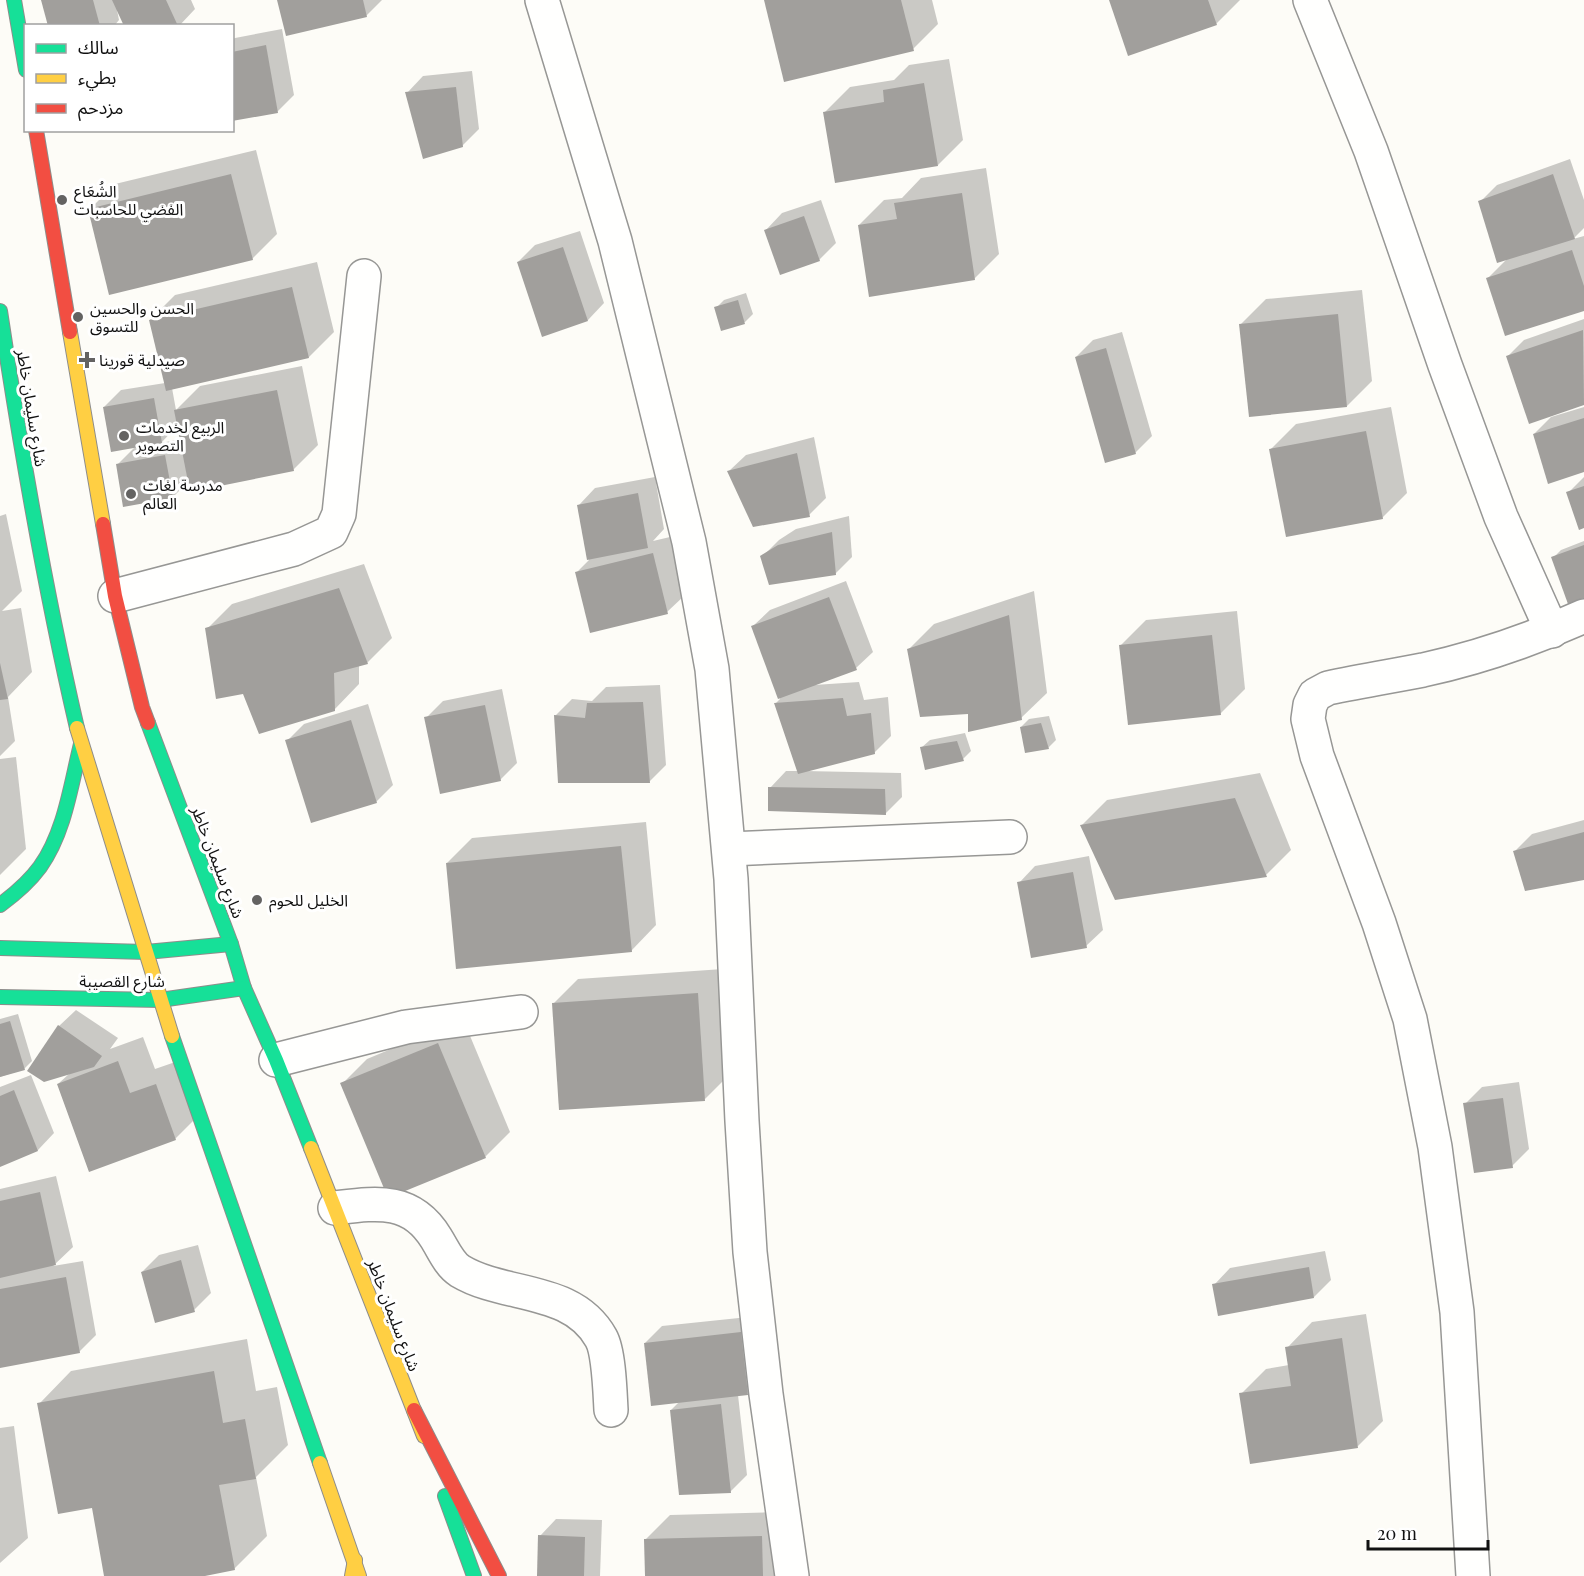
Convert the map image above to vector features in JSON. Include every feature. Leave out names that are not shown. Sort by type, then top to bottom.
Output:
[{"type":"main road","points":[[14,0],[24,58]]},
{"type":"main road","name":"شارع سليمان خاطر","points":[[36,132],[115,596],[142,707],[231,944],[243,988],[276,1060],[335,1208],[414,1410],[474,1576]]},
{"type":"main road","name":"شارع سليمان خاطر","points":[[0,311],[21,454],[65,676],[81,744],[160,1000],[359,1576]]},
{"type":"main road","points":[[0,905],[25,885],[45,860],[61,817],[81,744]]},
{"type":"main road","points":[[0,948],[146,952],[231,944]]},
{"type":"main road","name":"شارع القصيبة","points":[[0,997],[160,1000],[243,988]]},
{"type":"main road","points":[[414,1410],[499,1576]]},
{"type":"main road","points":[[352,1576],[355,1560]]},
{"type":"street","points":[[542,0],[615,241],[689,542],[712,669],[729,849],[750,1252],[768,1406],[792,1576]]},
{"type":"street","points":[[1310,0],[1371,152],[1501,517],[1552,631]]},
{"type":"street","points":[[115,596],[294,549],[331,532],[339,514],[364,276]]},
{"type":"street","points":[[1473,1576],[1457,1312],[1435,1147],[1410,1019],[1379,923],[1317,756],[1308,719],[1310,705],[1315,695],[1328,687],[1435,667],[1480,655],[1552,631],[1584,616]]},
{"type":"street","points":[[729,849],[1010,837]]},
{"type":"street","points":[[276,1060],[406,1027],[521,1011]]},
{"type":"street","points":[[335,1208],[372,1204],[389,1204],[405,1208],[418,1217],[433,1233],[457,1269],[488,1283],[564,1302],[588,1321],[602,1339],[611,1410]]},
{"type":"building","points":[[41,0],[93,0],[99,24],[47,24]]},
{"type":"building","points":[[112,0],[166,0],[177,24],[123,24]]},
{"type":"building","points":[[277,0],[363,0],[367,17],[286,36]]},
{"type":"building","points":[[764,0],[901,0],[914,51],[784,82]]},
{"type":"building","points":[[1109,0],[1208,0],[1217,25],[1128,56]]},
{"type":"building","points":[[266,45],[278,113],[234,121],[234,52]]},
{"type":"building","points":[[924,83],[938,166],[835,183],[823,112],[884,102],[883,90]]},
{"type":"building","points":[[456,87],[463,147],[423,159],[405,92]]},
{"type":"building","points":[[231,174],[253,260],[109,295],[88,209]]},
{"type":"building","points":[[1553,174],[1575,239],[1497,263],[1478,201]]},
{"type":"building","points":[[962,193],[975,280],[869,297],[858,225],[897,219],[894,203]]},
{"type":"building","points":[[804,216],[820,261],[780,275],[764,230]]},
{"type":"building","points":[[563,247],[588,321],[542,337],[517,262]]},
{"type":"building","points":[[1572,250],[1584,286],[1584,311],[1505,336],[1486,278]]},
{"type":"building","points":[[292,287],[309,358],[166,391],[149,320]]},
{"type":"building","points":[[738,300],[745,324],[721,331],[714,307]]},
{"type":"building","points":[[1338,314],[1347,407],[1249,417],[1239,324]]},
{"type":"building","points":[[1583,330],[1584,405],[1529,424],[1506,356]]},
{"type":"building","points":[[1106,348],[1136,454],[1105,463],[1075,357]]},
{"type":"building","points":[[277,390],[294,471],[190,492],[174,410]]},
{"type":"building","points":[[154,398],[162,443],[111,452],[103,407]]},
{"type":"building","points":[[1584,418],[1584,472],[1548,484],[1533,434]]},
{"type":"building","points":[[1366,431],[1383,519],[1286,537],[1269,449]]},
{"type":"building","points":[[797,453],[810,517],[753,527],[727,471]]},
{"type":"building","points":[[165,455],[173,498],[123,507],[116,464]]},
{"type":"building","points":[[1584,486],[1584,528],[1579,530],[1566,492]]},
{"type":"building","points":[[638,493],[648,548],[587,560],[577,505]]},
{"type":"building","points":[[832,532],[836,575],[769,585],[760,556],[778,545]]},
{"type":"building","points":[[1584,545],[1584,598],[1568,604],[1551,557]]},
{"type":"building","points":[[653,553],[668,614],[590,633],[575,572]]},
{"type":"building","points":[[339,588],[368,664],[334,673],[335,711],[259,734],[243,694],[216,699],[205,628]]},
{"type":"building","points":[[829,597],[857,670],[778,699],[751,626]]},
{"type":"building","points":[[1009,615],[1022,720],[968,732],[968,714],[920,717],[907,649]]},
{"type":"building","points":[[1212,635],[1221,715],[1128,725],[1119,645]]},
{"type":"building","points":[[0,663],[8,699],[0,700]]},
{"type":"building","points":[[843,698],[847,716],[871,713],[875,754],[798,774],[774,703]]},
{"type":"building","points":[[643,702],[650,783],[558,783],[554,715],[585,718],[587,703]]},
{"type":"building","points":[[485,705],[501,781],[440,794],[424,717]]},
{"type":"building","points":[[351,720],[377,803],[311,823],[285,740]]},
{"type":"building","points":[[1041,723],[1049,749],[1025,753],[1020,727]]},
{"type":"building","points":[[957,741],[964,761],[925,770],[920,747]]},
{"type":"building","points":[[768,787],[885,789],[886,815],[768,811]]},
{"type":"building","points":[[1235,798],[1267,877],[1115,900],[1080,825]]},
{"type":"building","points":[[1584,832],[1584,880],[1525,891],[1513,851]]},
{"type":"building","points":[[621,846],[632,952],[456,969],[446,863]]},
{"type":"building","points":[[1073,872],[1087,948],[1031,958],[1017,882]]},
{"type":"building","points":[[698,993],[705,1101],[559,1110],[552,1003]]},
{"type":"building","points":[[10,1021],[25,1070],[0,1077],[0,1024]]},
{"type":"building","points":[[58,1025],[102,1056],[94,1067],[44,1082],[27,1071]]},
{"type":"building","points":[[438,1043],[486,1158],[388,1198],[340,1083]]},
{"type":"building","points":[[118,1061],[130,1093],[156,1084],[176,1140],[89,1172],[57,1084]]},
{"type":"building","points":[[14,1090],[38,1151],[0,1167],[0,1096]]},
{"type":"building","points":[[1503,1098],[1513,1168],[1474,1173],[1463,1103]]},
{"type":"building","points":[[40,1192],[56,1265],[0,1278],[0,1201]]},
{"type":"building","points":[[181,1260],[195,1312],[155,1323],[141,1272]]},
{"type":"building","points":[[1309,1267],[1314,1298],[1218,1316],[1212,1284]]},
{"type":"building","points":[[66,1277],[80,1353],[0,1368],[0,1289]]},
{"type":"building","points":[[741,1332],[748,1395],[651,1406],[644,1343]]},
{"type":"building","points":[[1342,1338],[1358,1448],[1250,1464],[1239,1393],[1291,1386],[1285,1347]]},
{"type":"building","points":[[214,1371],[223,1423],[245,1419],[256,1479],[219,1485],[235,1570],[205,1576],[104,1576],[92,1508],[58,1514],[37,1403]]},
{"type":"building","points":[[721,1404],[731,1493],[679,1495],[670,1410]]},
{"type":"building","points":[[538,1535],[585,1537],[584,1576],[537,1576]]},
{"type":"building","points":[[762,1536],[763,1576],[645,1576],[644,1539]]},
{"type":"traffic: fast","points":[[14,0],[24,58]]},
{"type":"traffic: fast","points":[[0,311],[34,520],[77,728]]},
{"type":"traffic: fast","points":[[148,723],[231,944],[244,988],[311,1148]]},
{"type":"traffic: fast","points":[[0,905],[31,878],[49,853],[66,807],[81,744]]},
{"type":"traffic: fast","points":[[0,948],[146,952],[231,944]]},
{"type":"traffic: fast","points":[[0,997],[160,1000],[244,988]]},
{"type":"traffic: fast","points":[[172,1036],[320,1463]]},
{"type":"traffic: fast","points":[[445,1496],[474,1576]]},
{"type":"traffic: slow","points":[[70,332],[103,524]]},
{"type":"traffic: slow","points":[[77,728],[172,1036]]},
{"type":"traffic: slow","points":[[311,1148],[424,1436]]},
{"type":"traffic: slow","points":[[320,1463],[359,1576]]},
{"type":"traffic: slow","points":[[352,1576],[355,1560]]},
{"type":"traffic: jam","points":[[36,132],[70,332]]},
{"type":"traffic: jam","points":[[103,524],[115,596],[148,723]]},
{"type":"traffic: jam","points":[[414,1410],[499,1576]]},
{"type":"place","name":"الشُعَاع الفضي للحاسبات","points":[[62,200]]},
{"type":"place","name":"الحسن والحسين للتسوق","points":[[78,317]]},
{"type":"place","name":"صيدلية قورينا","points":[[87,360]]},
{"type":"place","name":"الربيع لخدمات التصوير","points":[[124,436]]},
{"type":"place","name":"مدرسة لغات العالم","points":[[131,494]]},
{"type":"place","name":"الخليل للحوم","points":[[257,900]]}]
